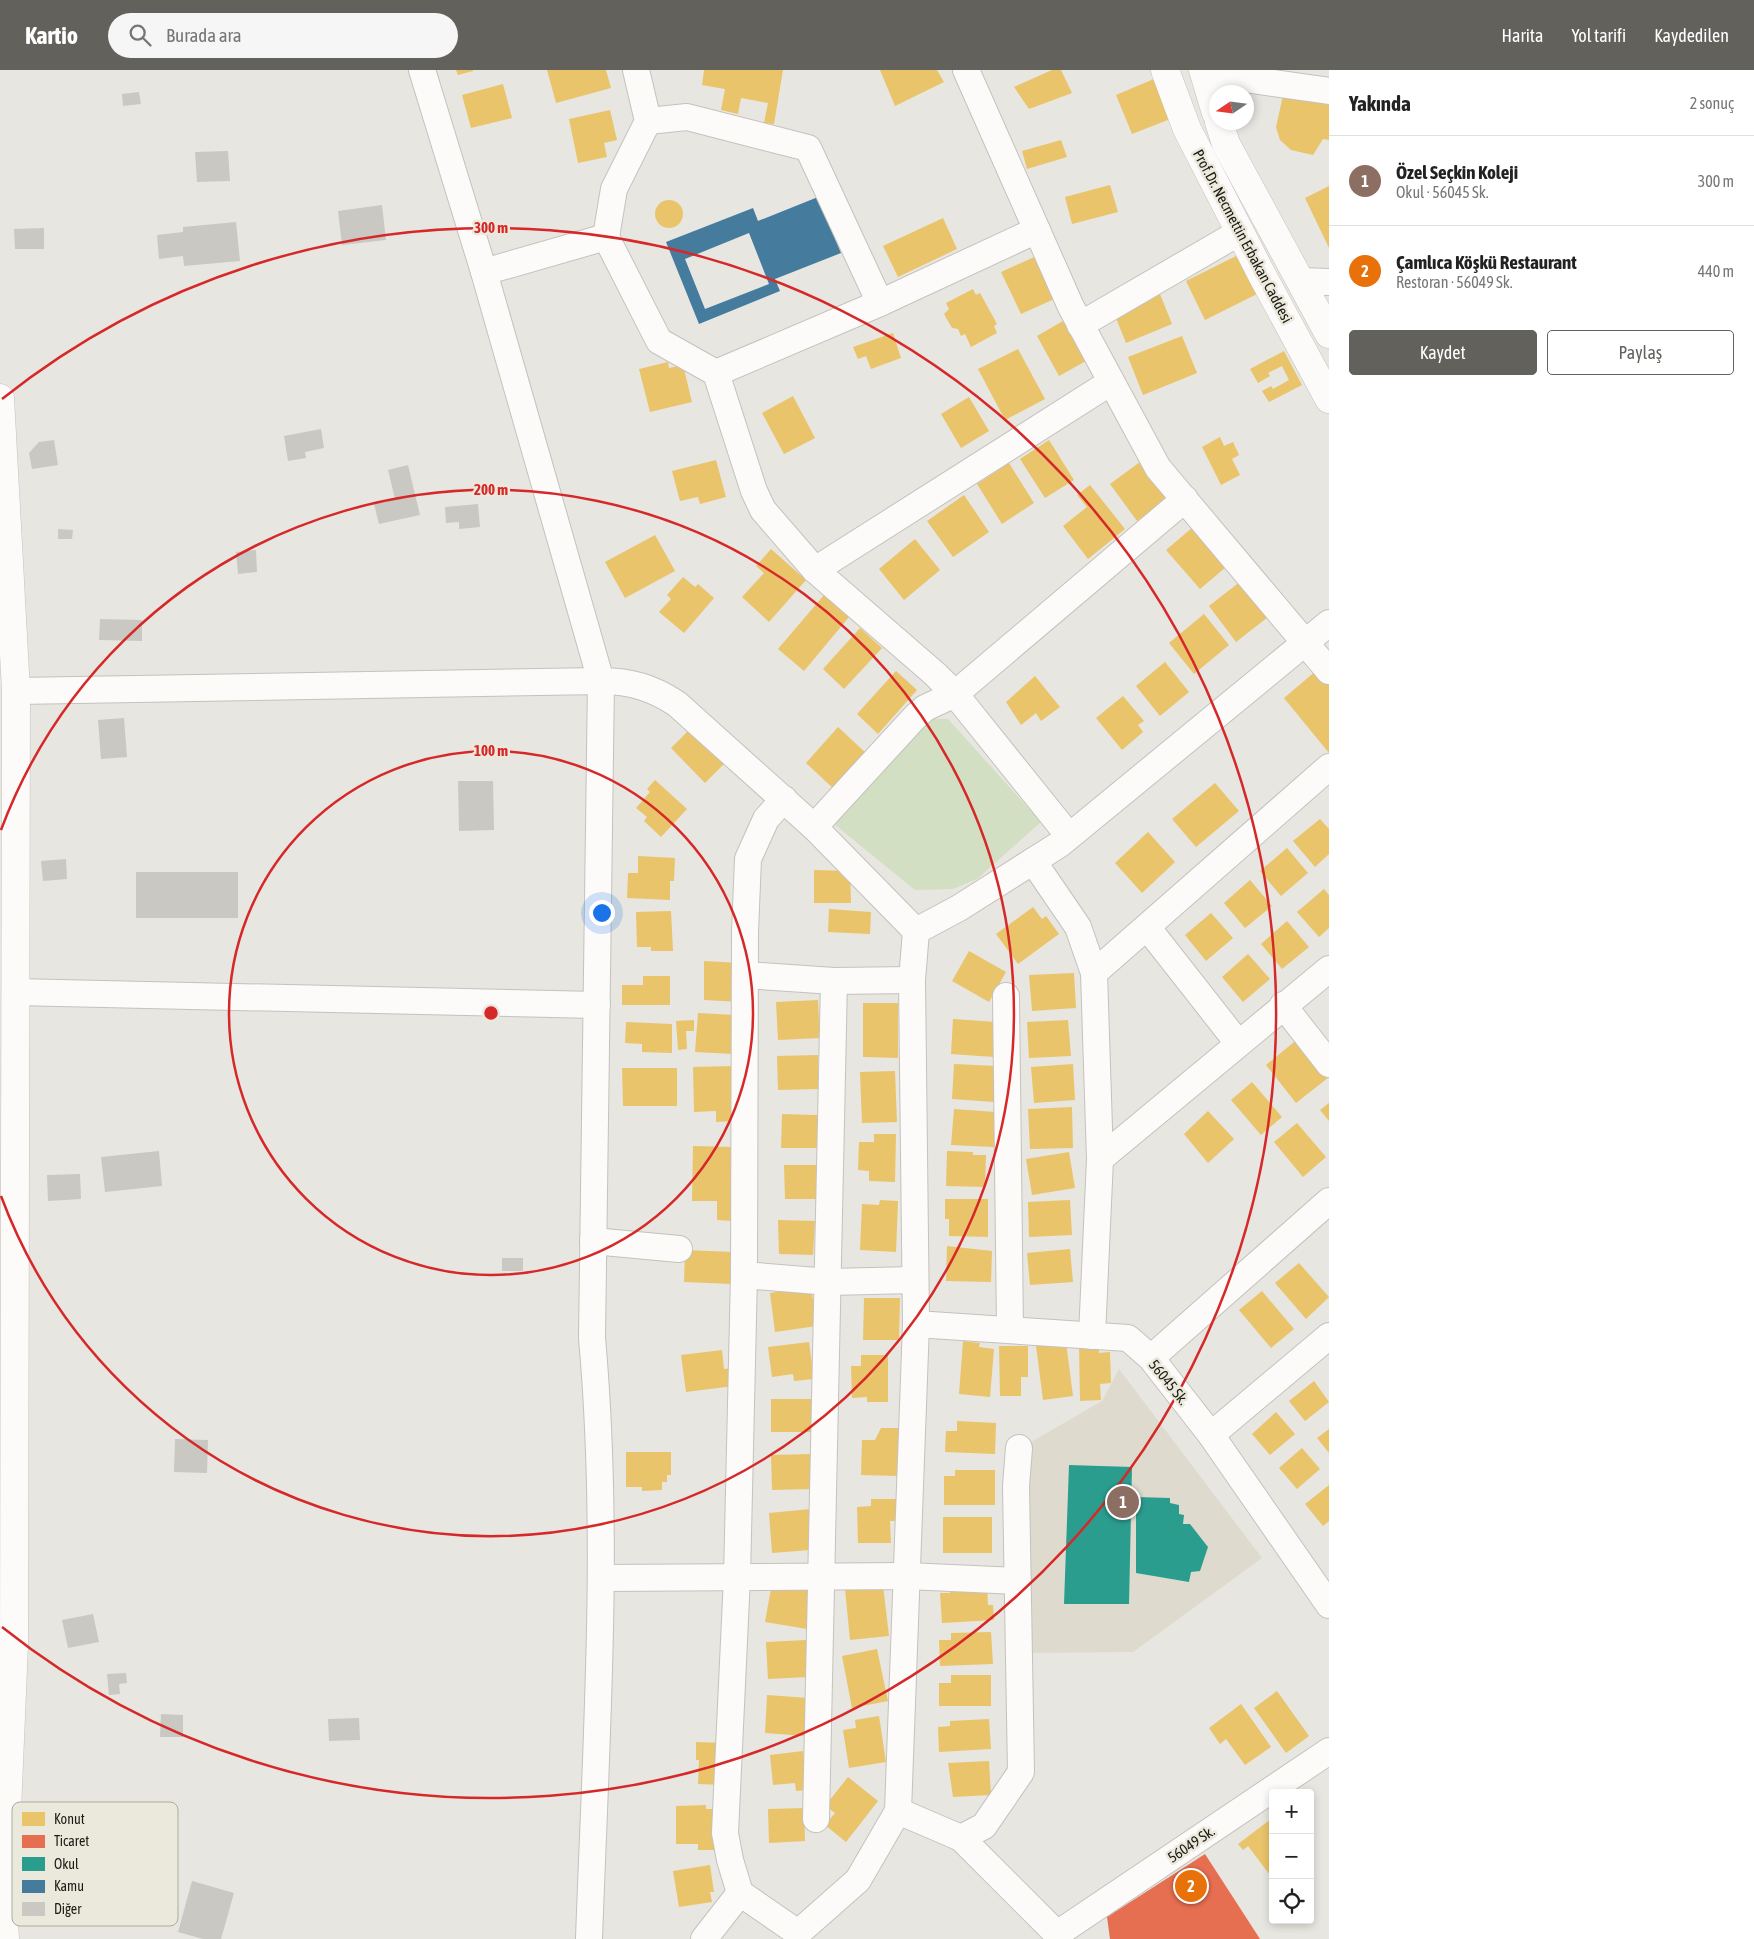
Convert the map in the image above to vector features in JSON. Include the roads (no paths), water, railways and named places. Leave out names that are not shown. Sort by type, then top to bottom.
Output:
[{"type":"main road","name":"Prof.Dr. Necmettin Erbakan Caddesi","points":[[1164,70],[1187,129],[1329,399]]},
{"type":"main road","points":[[1203,71],[1209,90]]},
{"type":"main road","name":"Prof.Dr. Necmettin Erbakan Caddesi","points":[[1222,130],[1226,144],[1329,334]]},
{"type":"main road","points":[[0,398],[16,691],[14,1645],[3,1905],[5,1939]]},
{"type":"street","points":[[422,70],[484,272],[601,681],[592,1338],[598,1406],[602,1578],[589,1939]]},
{"type":"street","points":[[636,70],[648,120],[614,189],[606,237],[658,341],[716,374],[754,491],[763,510],[815,570],[936,674],[955,694],[1069,836]]},
{"type":"street","points":[[966,70],[1080,325],[1158,468],[1329,671]]},
{"type":"street","points":[[1203,71],[1329,91]]},
{"type":"street","points":[[648,120],[687,117],[808,148],[880,303]]},
{"type":"street","points":[[716,374],[880,303],[1037,230]]},
{"type":"street","points":[[1080,325],[1240,232]]},
{"type":"street","points":[[484,272],[606,237]]},
{"type":"street","points":[[1300,281],[1329,282]]},
{"type":"street","points":[[815,570],[1111,382]]},
{"type":"street","points":[[814,826],[925,708],[955,694],[1185,499]]},
{"type":"street","points":[[916,931],[959,908],[1034,861],[1069,836],[1329,623]]},
{"type":"street","points":[[16,691],[601,681],[638,685],[658,692],[677,704],[814,826],[916,931],[912,980],[916,1324],[898,1811],[858,1880],[798,1933],[740,1893],[730,1860],[725,1833],[737,1577],[744,1275],[745,976],[748,859],[766,819],[784,800]]},
{"type":"street","points":[[1094,973],[1329,768]]},
{"type":"street","points":[[1034,861],[1078,926],[1094,973],[1100,1159],[1092,1336]]},
{"type":"street","points":[[1147,927],[1238,1043]]},
{"type":"street","points":[[1100,1159],[1283,1005],[1329,969]]},
{"type":"street","points":[[745,976],[834,981],[912,980]]},
{"type":"street","points":[[816,1819],[834,981]]},
{"type":"street","points":[[15,992],[597,1004]]},
{"type":"street","points":[[1006,996],[1010,1330]]},
{"type":"street","points":[[1283,1005],[1329,1064]]},
{"type":"street","points":[[1151,1358],[1329,1202]]},
{"type":"street","points":[[593,1241],[680,1248]]},
{"type":"street","points":[[744,1275],[829,1282],[915,1280]]},
{"type":"street","name":"56045 Sk.","points":[[916,1324],[1128,1338],[1151,1358],[1211,1435],[1329,1605]]},
{"type":"street","points":[[1211,1435],[1329,1336]]},
{"type":"street","points":[[961,1838],[984,1826],[1021,1772],[1016,1486],[1019,1448]]},
{"type":"street","points":[[602,1578],[906,1576],[1018,1581]]},
{"type":"street","name":"56049 Sk.","points":[[1058,1936],[1329,1751]]},
{"type":"street","points":[[898,1811],[961,1838],[1058,1936]]},
{"type":"street","points":[[704,1939],[740,1893]]},
{"type":"place","name":"Özel Seçkin Koleji","points":[[1123,1502]]},
{"type":"place","name":"Çamlıca Köşkü Restaurant","points":[[1191,1886]]}]
